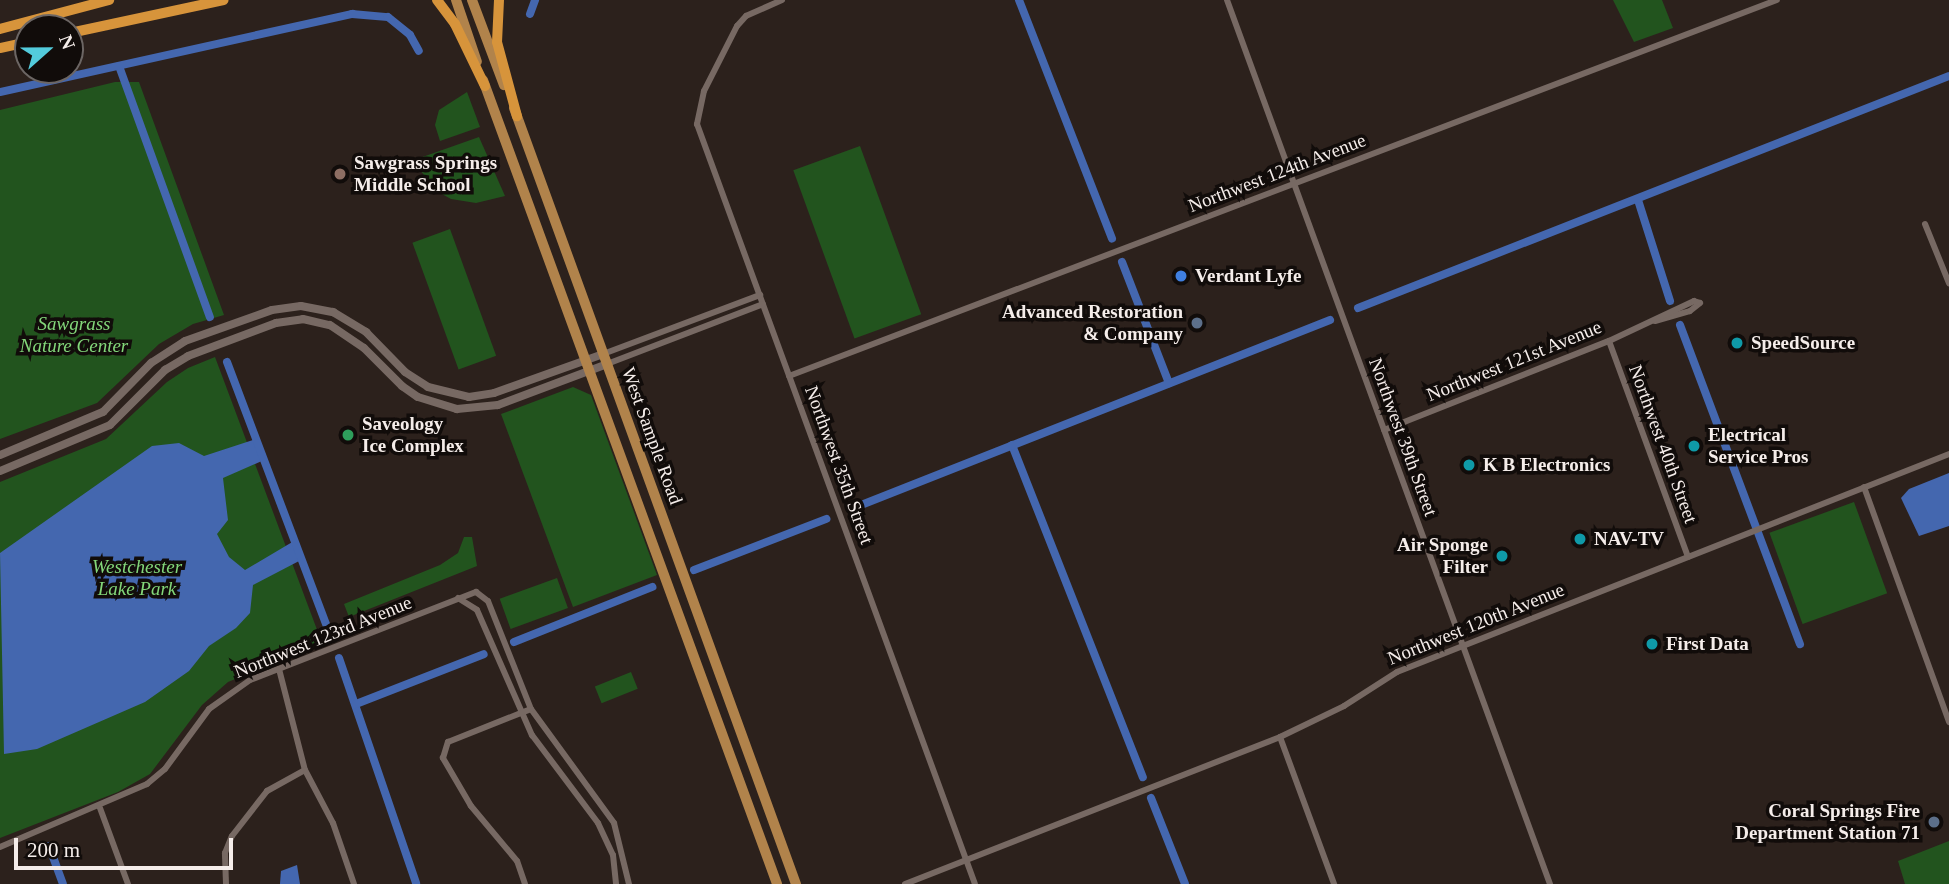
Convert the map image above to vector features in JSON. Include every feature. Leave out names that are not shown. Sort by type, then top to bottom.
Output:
[{"type":"highway","points":[[0,29],[108,0]]},
{"type":"highway","points":[[84,30],[224,0]]},
{"type":"highway","points":[[437,0],[455,24],[485,86]]},
{"type":"highway","points":[[499,0],[497,43],[517,116]]},
{"type":"main road","name":"West Sample Road","points":[[456,0],[777,884]]},
{"type":"main road","name":"West Sample Road","points":[[472,0],[517,116],[796,884]]},
{"type":"street","name":"Northwest 35th Street","points":[[782,0],[747,16],[720,57],[699,103],[697,124],[975,884]]},
{"type":"street","name":"Northwest 39th Street","points":[[1227,0],[1550,884]]},
{"type":"street","name":"Northwest 124th Avenue","points":[[789,376],[1777,0]]},
{"type":"street","points":[[1925,224],[1949,283]]},
{"type":"street","points":[[605,359],[760,295]]},
{"type":"street","name":"Northwest 121st Avenue","points":[[1384,430],[1609,341],[1694,301],[1700,303],[1690,311],[1655,321]]},
{"type":"street","points":[[0,455],[103,412],[172,349],[257,314],[301,306],[333,312],[350,320],[428,387],[469,397],[494,393],[588,365],[763,304]]},
{"type":"street","points":[[301,306],[303,320]]},
{"type":"street","points":[[0,471],[110,425],[178,362],[262,326],[303,320],[344,332],[402,386],[427,400],[457,409],[498,405],[588,365]]},
{"type":"street","name":"Northwest 40th Street","points":[[1609,341],[1688,557]]},
{"type":"street","points":[[172,349],[178,362]]},
{"type":"street","name":"Northwest 120th Avenue","points":[[905,884],[1280,737],[1344,706],[1397,672],[1949,454]]},
{"type":"street","points":[[1864,487],[1949,722]]},
{"type":"street","points":[[458,598],[477,592],[488,601],[531,709],[599,799],[619,836],[629,884]]},
{"type":"street","points":[[458,598],[477,610],[520,713],[544,752],[588,805],[607,840],[616,884]]},
{"type":"street","name":"Northwest 123rd Avenue","points":[[0,847],[128,796],[165,769],[209,709],[227,694],[279,669],[458,598]]},
{"type":"street","points":[[279,669],[305,770],[333,823],[354,884]]},
{"type":"street","points":[[525,884],[517,861],[451,775],[444,749],[449,742],[531,709]]},
{"type":"street","points":[[1280,737],[1334,884]]},
{"type":"street","points":[[226,884],[225,853],[232,835],[267,791],[305,770]]},
{"type":"street","points":[[100,808],[128,884]]},
{"type":"street","points":[[607,840],[619,836]]},
{"type":"green space","points":[[1613,0],[1662,0],[1673,28],[1634,42]]},
{"type":"green space","name":"Sawgrass Nature Center","points":[[115,82],[139,82],[224,315],[193,324],[159,344],[97,403],[0,439],[0,110]]},
{"type":"green space","points":[[467,92],[480,127],[440,141],[435,125],[439,110]]},
{"type":"green space","points":[[479,137],[505,196],[476,203],[451,199],[433,189],[414,160]]},
{"type":"green space","points":[[860,146],[921,314],[855,338],[793,170]]},
{"type":"green space","points":[[450,229],[496,356],[459,370],[412,243]]},
{"type":"green space","name":"Westchester Lake Park","points":[[215,357],[322,643],[228,682],[202,705],[150,774],[118,792],[0,838],[0,482],[106,439],[167,382],[188,368]]},
{"type":"green space","points":[[573,387],[591,395],[657,575],[573,607],[501,414]]},
{"type":"green space","points":[[1854,502],[1887,593],[1803,624],[1769,533]]},
{"type":"green space","points":[[464,537],[472,537],[477,566],[349,617],[344,604],[440,565],[458,553]]},
{"type":"green space","points":[[557,578],[568,608],[511,629],[500,599]]},
{"type":"green space","points":[[631,672],[638,689],[602,703],[595,687]]},
{"type":"green space","points":[[1949,841],[1949,884],[1905,884],[1898,861]]},
{"type":"water","points":[[256,439],[264,460],[223,478],[228,520],[217,534],[229,557],[245,570],[294,541],[301,560],[253,585],[250,613],[236,628],[209,646],[189,671],[145,702],[37,749],[4,754],[0,553],[152,446],[179,443],[204,456]]},
{"type":"water","points":[[1949,473],[1949,526],[1919,536],[1901,498],[1909,489]]},
{"type":"water","points":[[297,865],[300,884],[280,884],[281,871]]},
{"type":"waterway","points":[[530,14],[535,0]]},
{"type":"waterway","points":[[1019,0],[1112,238]]},
{"type":"waterway","points":[[0,92],[352,14],[388,17],[410,35],[419,51]]},
{"type":"waterway","points":[[119,66],[210,317]]},
{"type":"waterway","points":[[1358,308],[1949,76]]},
{"type":"waterway","points":[[1638,200],[1670,301]]},
{"type":"waterway","points":[[1122,262],[1169,383]]},
{"type":"waterway","points":[[851,509],[1330,320]]},
{"type":"waterway","points":[[1680,325],[1800,644]]},
{"type":"waterway","points":[[227,362],[330,635]]},
{"type":"waterway","points":[[1012,445],[1143,777]]},
{"type":"waterway","points":[[694,570],[826,519]]},
{"type":"waterway","points":[[514,642],[652,587]]},
{"type":"waterway","points":[[356,704],[484,654]]},
{"type":"waterway","points":[[339,658],[416,883]]},
{"type":"waterway","points":[[1151,798],[1185,884]]},
{"type":"waterway","points":[[49,846],[63,884]]},
{"type":"place","name":"Sawgrass Springs Middle School","points":[[340,174]]},
{"type":"place","name":"Verdant Lyfe","points":[[1181,276]]},
{"type":"place","name":"Advanced Restoration & Company","points":[[1197,323]]},
{"type":"place","name":"SpeedSource","points":[[1737,343]]},
{"type":"place","name":"Saveology Ice Complex","points":[[348,435]]},
{"type":"place","name":"Electrical Service Pros","points":[[1694,446]]},
{"type":"place","name":"K B Electronics","points":[[1469,465]]},
{"type":"place","name":"NAV-TV","points":[[1580,539]]},
{"type":"place","name":"Air Sponge Filter","points":[[1502,556]]},
{"type":"place","name":"First Data","points":[[1652,644]]},
{"type":"place","name":"Coral Springs Fire Department Station 71","points":[[1934,822]]}]
